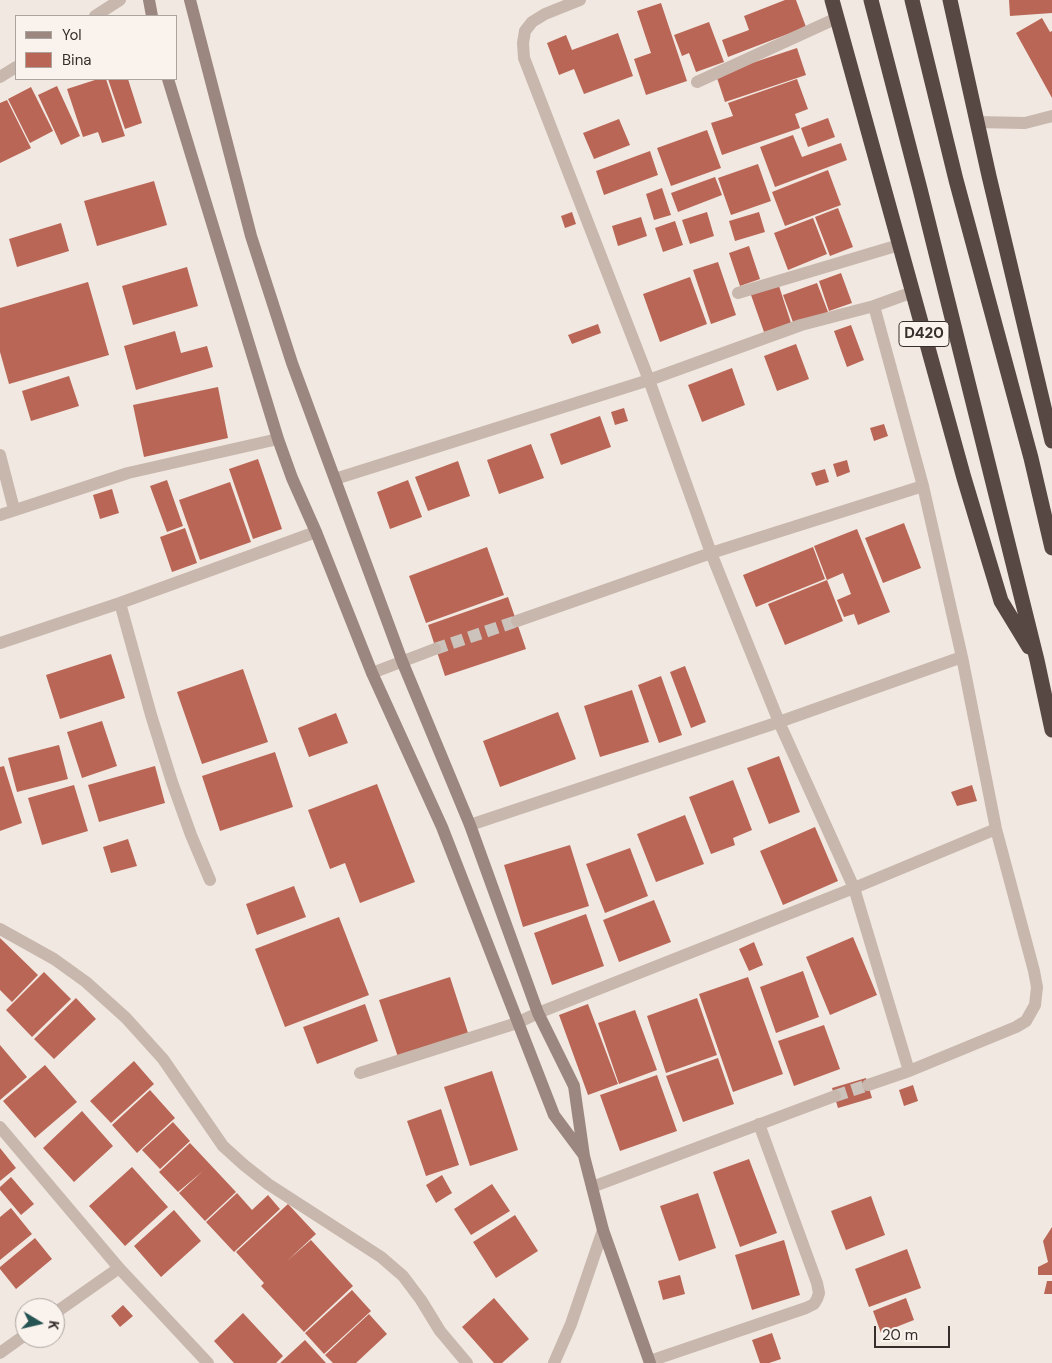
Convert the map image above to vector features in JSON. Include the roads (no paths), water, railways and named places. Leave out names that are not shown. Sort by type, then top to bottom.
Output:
[{"type":"highway","name":"D420","points":[[832,0],[964,478],[1001,601],[1037,660],[1052,730]]},
{"type":"highway","points":[[871,0],[1037,660]]},
{"type":"highway","points":[[912,0],[956,180],[1031,458],[1052,548]]},
{"type":"highway","points":[[950,0],[1052,441]]},
{"type":"street","points":[[97,15],[120,0]]},
{"type":"street","points":[[149,0],[152,15]]},
{"type":"street","points":[[190,0],[251,236],[292,364],[402,661],[470,825],[538,1013],[574,1086],[584,1156],[603,1230],[650,1362],[806,1308],[814,1304],[817,1299],[819,1292],[817,1284],[758,1124]]},
{"type":"street","points":[[580,0],[544,14],[532,22],[525,31],[523,43],[524,58],[649,380],[711,553],[779,722],[854,888],[909,1070]]},
{"type":"street","points":[[696,82],[837,18]]},
{"type":"street","points":[[0,77],[15,68]]},
{"type":"street","points":[[168,80],[278,439],[292,478],[316,532],[372,673],[442,827],[554,1115],[584,1156]]},
{"type":"street","points":[[977,122],[1025,123],[1052,116]]},
{"type":"street","points":[[738,293],[899,245]]},
{"type":"street","points":[[335,479],[649,380],[801,326],[874,306],[913,292]]},
{"type":"street","points":[[868,1085],[1016,1027],[1026,1020],[1035,1005],[1036,987],[1034,971],[996,829],[962,656],[923,486],[874,306]]},
{"type":"street","points":[[0,515],[128,474],[278,439]]},
{"type":"street","points":[[0,455],[14,509]]},
{"type":"street","points":[[517,621],[711,553],[923,486]]},
{"type":"street","points":[[0,643],[120,603],[316,532]]},
{"type":"street","points":[[120,603],[172,782],[190,835],[210,880]]},
{"type":"street","points":[[372,673],[436,649]]},
{"type":"street","points":[[470,825],[779,722],[962,656]]},
{"type":"street","points":[[360,1073],[517,1023],[996,829]]},
{"type":"street","points":[[0,929],[78,976],[126,1018],[163,1059],[223,1146],[268,1184],[381,1257],[403,1276],[421,1300],[440,1331],[467,1363]]},
{"type":"street","points":[[592,1187],[834,1096]]},
{"type":"street","points":[[0,1127],[119,1268],[208,1363]]},
{"type":"street","points":[[554,1363],[571,1324],[603,1230]]},
{"type":"street","points":[[65,1307],[119,1268]]},
{"type":"street","points":[[0,1353],[15,1342]]},
{"type":"tunnel","points":[[435,649],[517,621]]},
{"type":"tunnel","points":[[835,1096],[868,1085]]}]
